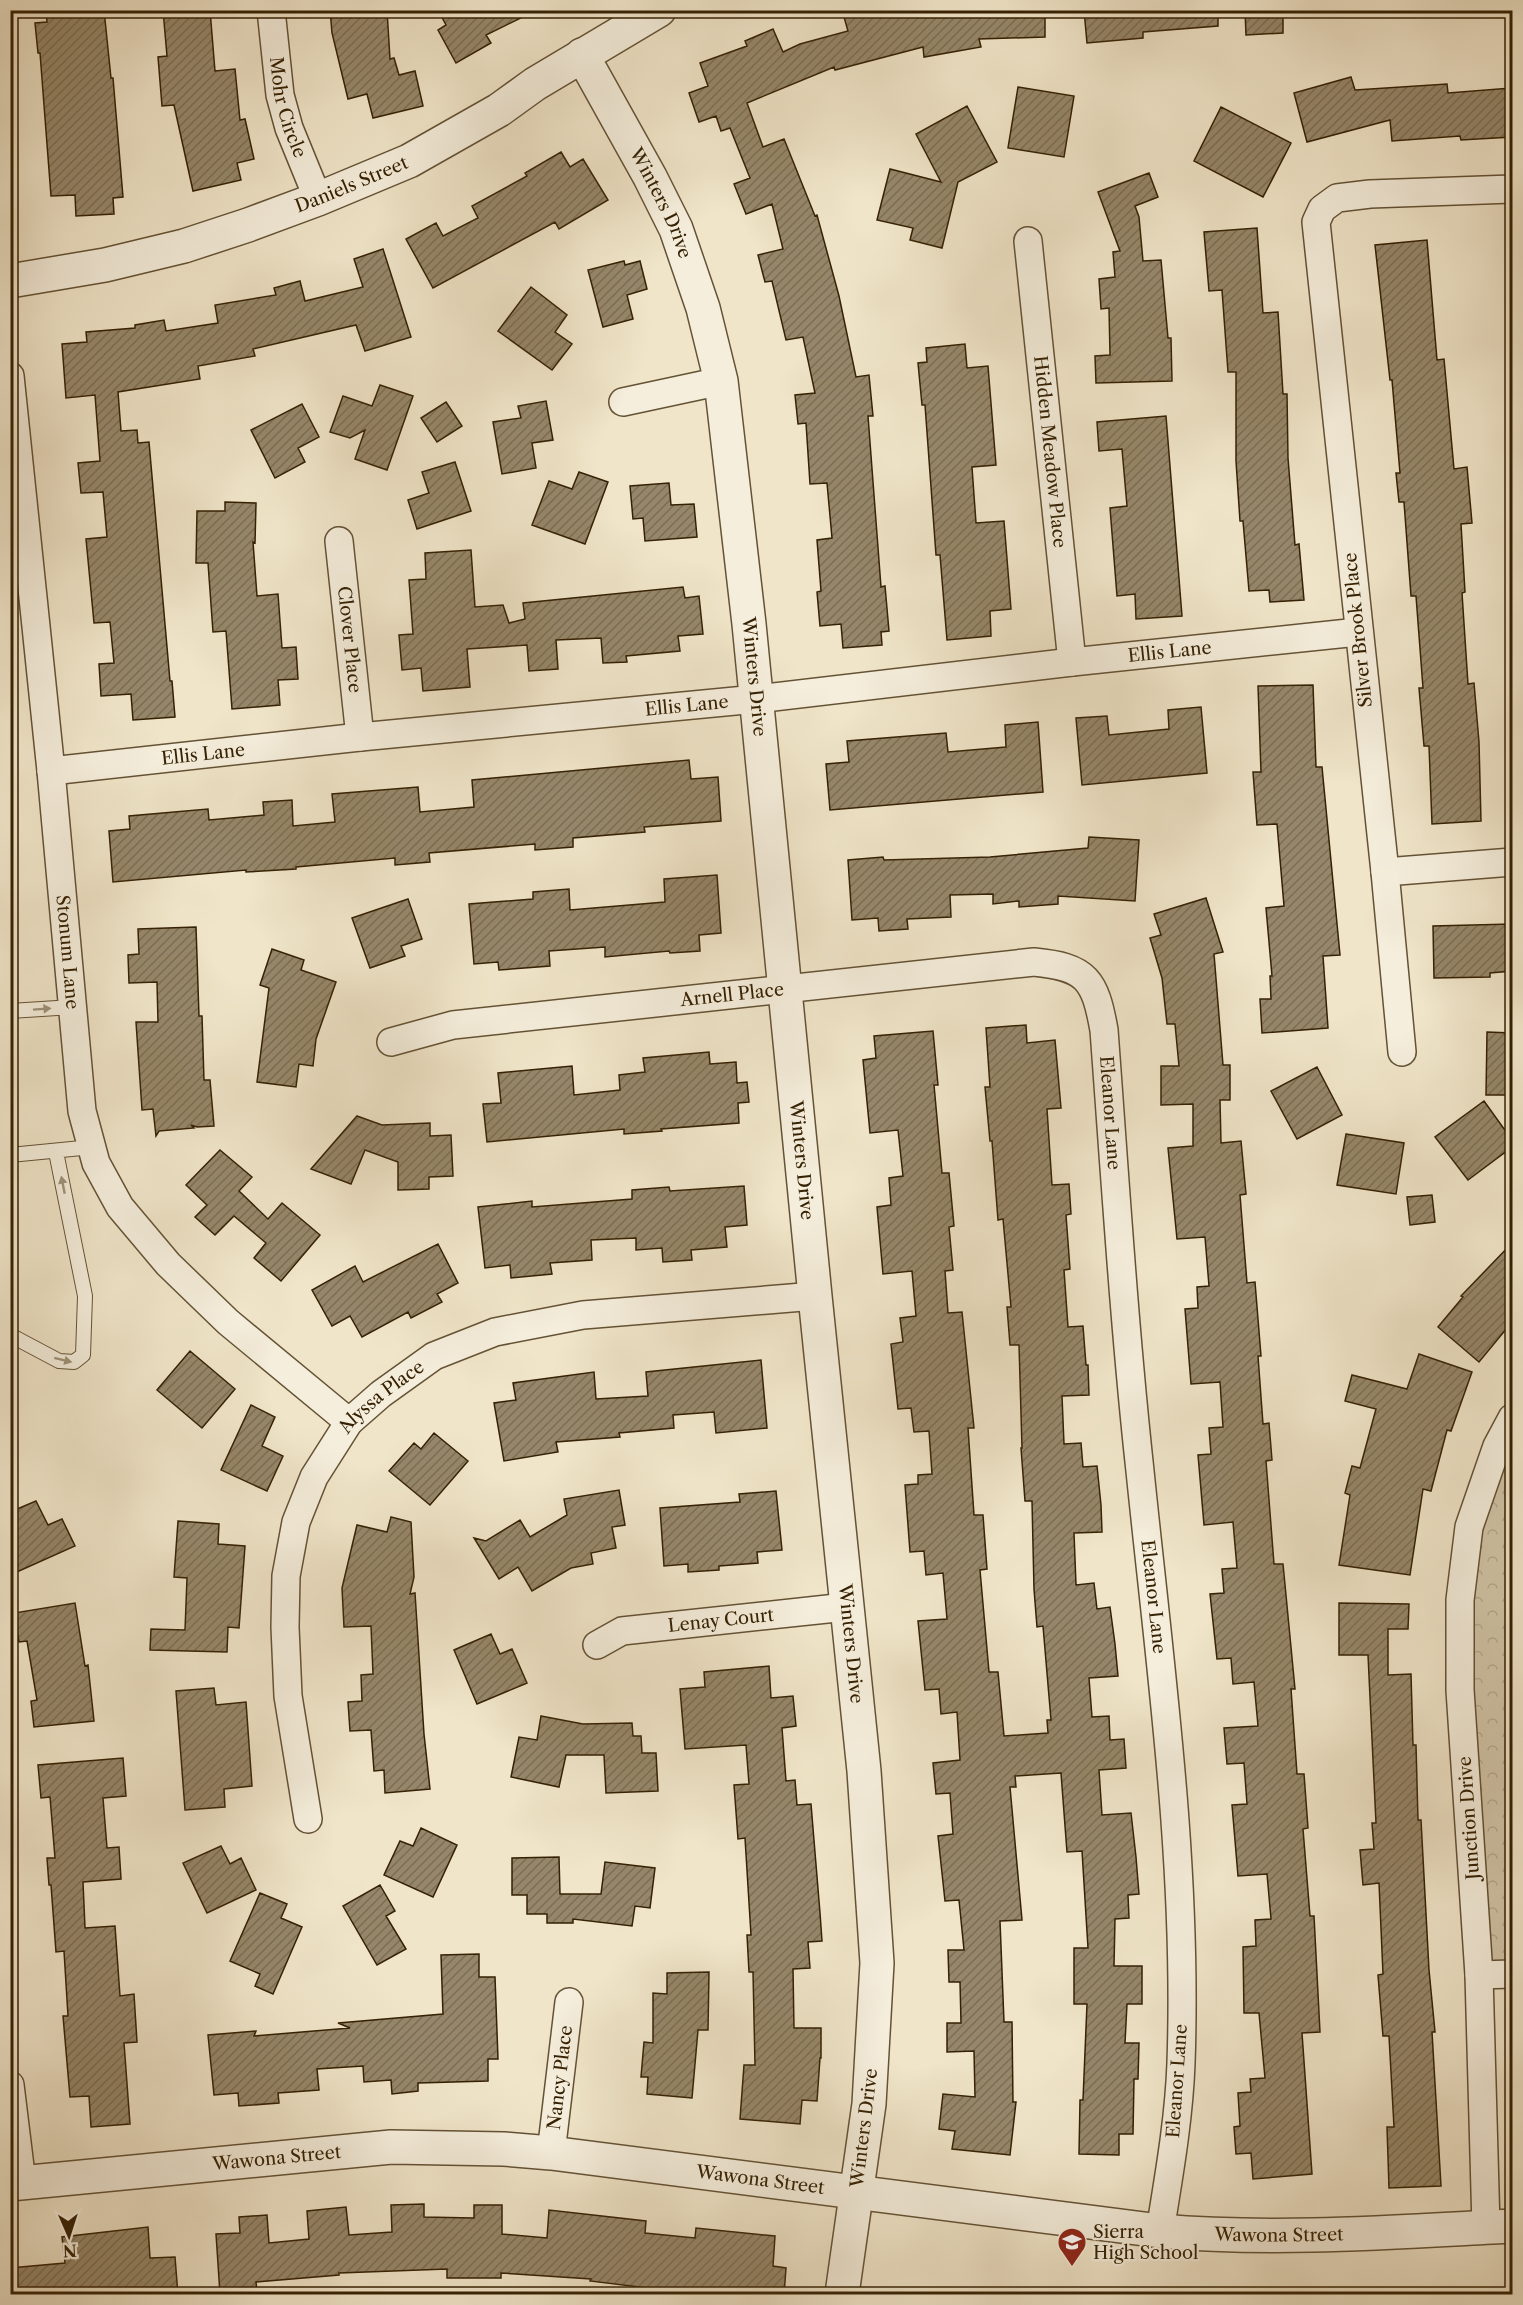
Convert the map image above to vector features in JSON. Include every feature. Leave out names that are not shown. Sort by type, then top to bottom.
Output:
[{"type":"street","name":"Mohr Circle","points":[[271,10],[280,95],[289,128],[318,200]]},
{"type":"street","name":"Daniels Street","points":[[10,281],[105,265],[184,246],[318,200],[408,161],[499,110],[534,84],[659,10]]},
{"type":"street","name":"Winters Drive","points":[[582,55],[650,177],[676,229],[702,308],[721,381],[749,624],[786,987],[814,1296],[864,1771],[877,1963],[869,2104],[842,2295]]},
{"type":"street","name":"Silver Brook Place","points":[[1402,1052],[1316,222],[1322,209],[1337,198],[1370,194],[1512,189]]},
{"type":"street","name":"Hidden Meadow Place","points":[[1028,241],[1072,662]]},
{"type":"street","name":"Stonum Lane","points":[[10,376],[20,556],[51,771],[82,1110],[96,1163],[120,1207],[168,1264],[228,1323],[349,1422]]},
{"type":"street","points":[[623,402],[721,381]]},
{"type":"street","name":"Clover Place","points":[[339,541],[360,737]]},
{"type":"street","name":"Ellis Lane","points":[[51,771],[360,737],[756,699],[1072,662],[1358,632]]},
{"type":"street","points":[[1385,872],[1512,862]]},
{"type":"street","name":"Arnell Place","points":[[391,1042],[453,1025],[786,987],[1034,962],[1057,964],[1076,971]]},
{"type":"street","name":"Eleanor Lane","points":[[1076,971],[1087,979],[1099,1000],[1104,1030],[1135,1425],[1173,1788],[1181,1964],[1181,2062],[1178,2114],[1160,2231]]},
{"type":"street","name":"Alyssa Place","points":[[308,1819],[288,1696],[285,1628],[286,1576],[296,1522],[314,1477],[349,1422],[381,1394],[434,1356],[495,1332],[583,1316],[814,1296]]},
{"type":"street","name":"Junction Drive","points":[[1499,2227],[1460,1690],[1460,1600],[1469,1527],[1497,1446],[1512,1418]]},
{"type":"street","name":"Lenay Court","points":[[597,1645],[622,1631],[846,1607]]},
{"type":"street","points":[[1479,1975],[1512,1974]]},
{"type":"street","name":"Nancy Place","points":[[551,2153],[569,2002]]},
{"type":"street","points":[[10,2085],[16,2183]]},
{"type":"street","name":"Wawona Street","points":[[16,2183],[391,2146],[504,2149],[1213,2236],[1413,2233],[1499,2227]]},
{"type":"lane","points":[[10,1011],[73,1007]]},
{"type":"lane","points":[[10,1155],[92,1147]]},
{"type":"lane","points":[[10,1335],[59,1360],[74,1362],[83,1354],[85,1296],[56,1152]]},
{"type":"green space","points":[[1512,1418],[1512,1974],[1479,1975],[1460,1600]]},
{"type":"building","points":[[46,10],[104,10],[111,78],[113,78],[123,197],[113,198],[114,214],[76,216],[75,195],[51,196],[40,53],[38,53],[35,23],[47,22]]},
{"type":"building","points":[[163,10],[210,10],[215,71],[235,69],[240,120],[245,119],[254,159],[237,163],[241,180],[193,191],[174,105],[162,106],[158,57],[167,56]]},
{"type":"building","points":[[330,10],[387,10],[390,59],[394,58],[399,75],[415,71],[423,106],[373,118],[367,94],[348,99],[332,33]]},
{"type":"building","points":[[438,10],[537,10],[486,35],[491,43],[456,63],[438,30],[446,25]]},
{"type":"building","points":[[842,10],[1045,10],[1045,37],[979,39],[981,47],[924,57],[923,47],[835,70],[834,67],[747,103],[763,147],[784,139],[815,216],[817,215],[839,296],[856,377],[869,375],[873,416],[868,416],[881,587],[885,586],[889,631],[881,632],[882,645],[843,648],[841,624],[820,626],[817,592],[821,591],[817,540],[832,538],[827,483],[810,484],[806,423],[798,424],[795,395],[815,393],[803,337],[786,340],[772,281],[765,282],[758,255],[783,249],[772,204],[746,214],[734,184],[750,178],[730,128],[721,131],[716,116],[699,122],[689,93],[708,86],[700,63],[747,46],[745,41],[773,29],[783,52],[800,44],[848,31]]},
{"type":"building","points":[[1084,10],[1218,10],[1218,26],[1143,32],[1143,38],[1087,43]]},
{"type":"building","points":[[1245,10],[1283,10],[1283,33],[1246,35]]},
{"type":"building","points":[[1351,77],[1355,90],[1447,84],[1448,93],[1511,88],[1512,137],[1461,140],[1460,136],[1392,141],[1390,120],[1307,142],[1294,93]]},
{"type":"building","points":[[1018,87],[1074,96],[1064,157],[1008,148]]},
{"type":"building","points":[[967,106],[997,162],[958,182],[942,248],[910,240],[913,228],[877,220],[890,169],[941,182],[916,134]]},
{"type":"building","points":[[1221,107],[1291,143],[1263,197],[1194,161]]},
{"type":"building","points":[[561,152],[570,167],[583,159],[608,200],[559,229],[555,222],[433,288],[406,239],[436,223],[443,236],[478,218],[472,206],[527,176],[525,173]]},
{"type":"building","points":[[1149,173],[1158,197],[1135,206],[1139,217],[1143,261],[1161,260],[1168,338],[1171,338],[1172,381],[1096,383],[1095,356],[1110,355],[1109,308],[1101,309],[1099,279],[1115,277],[1113,252],[1120,251],[1098,192]]},
{"type":"building","points":[[1257,228],[1263,313],[1278,312],[1283,394],[1287,394],[1288,458],[1295,545],[1299,544],[1304,600],[1270,602],[1269,590],[1249,591],[1243,521],[1240,521],[1236,461],[1236,372],[1228,372],[1222,290],[1209,291],[1204,232]]},
{"type":"building","points":[[1427,240],[1437,360],[1444,359],[1454,469],[1467,467],[1472,523],[1461,524],[1465,592],[1462,593],[1468,684],[1474,683],[1479,742],[1481,821],[1432,824],[1429,746],[1424,746],[1419,688],[1423,688],[1416,596],[1411,596],[1404,502],[1399,502],[1396,473],[1400,473],[1392,380],[1390,380],[1375,245]]},
{"type":"building","points":[[383,249],[411,337],[365,351],[356,325],[253,349],[255,356],[198,366],[200,379],[118,392],[121,431],[137,430],[138,443],[149,442],[175,717],[133,720],[131,694],[101,696],[99,664],[114,663],[110,622],[94,623],[86,539],[107,537],[103,492],[81,493],[78,463],[100,461],[95,395],[66,398],[62,344],[87,342],[86,332],[135,328],[135,325],[164,320],[166,331],[218,323],[215,305],[276,295],[274,288],[300,281],[305,301],[363,287],[354,259]]},
{"type":"building","points":[[624,261],[625,265],[640,261],[647,289],[627,295],[633,319],[603,327],[588,270]]},
{"type":"building","points":[[531,287],[567,315],[555,332],[572,344],[552,370],[498,331]]},
{"type":"building","points":[[965,344],[967,368],[988,366],[996,465],[972,467],[976,523],[1004,521],[1011,609],[990,611],[991,636],[947,640],[940,555],[936,555],[925,405],[922,405],[918,363],[927,362],[926,348]]},
{"type":"building","points":[[380,385],[413,396],[387,470],[355,459],[365,430],[350,438],[330,432],[343,396],[372,406]]},
{"type":"building","points":[[546,401],[553,440],[532,443],[536,468],[502,474],[493,422],[521,418],[518,406]]},
{"type":"building","points":[[446,402],[462,426],[437,442],[421,418]]},
{"type":"building","points":[[302,404],[319,437],[298,448],[305,462],[275,478],[251,430]]},
{"type":"building","points":[[1166,416],[1182,616],[1136,619],[1135,594],[1117,596],[1110,508],[1127,506],[1122,449],[1099,451],[1097,422]]},
{"type":"building","points":[[455,462],[471,511],[417,529],[408,500],[429,493],[422,472]]},
{"type":"building","points":[[579,472],[608,482],[585,544],[532,525],[549,481],[572,489]]},
{"type":"building","points":[[669,483],[671,505],[694,504],[697,537],[645,541],[643,518],[633,519],[630,486]]},
{"type":"building","points":[[225,502],[256,503],[255,543],[253,542],[257,596],[278,594],[282,648],[296,647],[298,679],[278,680],[280,705],[232,709],[226,631],[213,632],[208,563],[196,563],[197,511],[225,511]]},
{"type":"building","points":[[471,550],[475,607],[503,605],[509,623],[525,619],[523,603],[683,587],[685,598],[699,596],[703,634],[678,636],[680,651],[626,656],[627,662],[603,663],[601,638],[556,640],[558,669],[529,671],[527,645],[467,649],[470,687],[423,691],[421,668],[402,670],[399,635],[413,634],[409,580],[426,579],[425,553]]},
{"type":"building","points":[[1313,685],[1316,767],[1322,767],[1340,955],[1323,956],[1328,1028],[1262,1033],[1260,999],[1271,999],[1270,976],[1272,976],[1266,908],[1284,906],[1277,824],[1257,825],[1253,772],[1261,772],[1258,686]]},
{"type":"building","points":[[1201,707],[1207,773],[1082,785],[1076,718],[1107,716],[1109,735],[1169,729],[1168,710]]},
{"type":"building","points":[[1038,722],[1043,792],[830,810],[826,764],[849,762],[847,741],[946,733],[948,752],[1006,747],[1005,725]]},
{"type":"building","points":[[689,760],[691,779],[718,777],[721,821],[644,827],[645,832],[573,838],[573,847],[535,850],[535,844],[429,853],[430,862],[395,865],[395,858],[296,867],[296,869],[246,872],[246,870],[113,882],[109,831],[130,829],[129,816],[208,809],[209,820],[264,815],[263,802],[292,800],[293,826],[335,822],[332,794],[418,787],[420,812],[474,807],[472,780]]},
{"type":"building","points":[[1089,837],[1139,840],[1135,901],[1058,896],[1058,904],[1019,907],[1019,901],[993,904],[993,894],[950,895],[951,917],[907,919],[908,929],[879,931],[878,918],[852,920],[848,860],[883,857],[884,860],[990,857],[1088,848]]},
{"type":"building","points":[[717,875],[721,933],[699,935],[700,951],[670,953],[669,951],[605,957],[605,947],[549,951],[550,966],[499,970],[498,962],[474,964],[469,904],[533,899],[533,892],[569,889],[570,910],[665,902],[664,879]]},
{"type":"building","points":[[1206,898],[1223,952],[1214,954],[1223,1065],[1230,1065],[1230,1100],[1220,1100],[1221,1143],[1241,1141],[1246,1194],[1240,1195],[1247,1283],[1255,1282],[1261,1356],[1258,1356],[1263,1424],[1269,1423],[1272,1460],[1266,1461],[1274,1564],[1283,1564],[1295,1689],[1291,1689],[1297,1774],[1304,1774],[1308,1828],[1303,1829],[1310,1916],[1314,1916],[1320,2032],[1302,2033],[1312,2174],[1253,2179],[1251,2153],[1236,2154],[1234,2127],[1240,2126],[1238,2093],[1251,2092],[1250,2079],[1265,2078],[1259,2013],[1244,2013],[1243,1947],[1256,1946],[1255,1920],[1271,1919],[1267,1874],[1238,1876],[1232,1805],[1247,1804],[1244,1763],[1227,1764],[1224,1728],[1258,1726],[1254,1682],[1233,1684],[1231,1658],[1217,1659],[1210,1594],[1224,1593],[1222,1569],[1237,1568],[1233,1522],[1204,1525],[1198,1455],[1211,1454],[1209,1428],[1223,1427],[1220,1382],[1191,1384],[1185,1309],[1198,1308],[1197,1287],[1209,1286],[1205,1237],[1177,1239],[1168,1148],[1193,1146],[1193,1104],[1161,1105],[1161,1066],[1179,1066],[1175,1024],[1167,1024],[1162,978],[1150,938],[1161,935],[1154,914]]},
{"type":"building","points":[[408,899],[422,939],[401,946],[405,956],[370,968],[352,918]]},
{"type":"building","points":[[1512,924],[1512,971],[1490,973],[1490,977],[1434,978],[1433,926]]},
{"type":"building","points":[[196,927],[204,1080],[210,1080],[214,1126],[191,1125],[194,1128],[159,1131],[156,1136],[153,1109],[142,1110],[136,1022],[158,1022],[157,982],[129,983],[128,955],[139,954],[138,929]]},
{"type":"building","points":[[272,949],[304,960],[301,970],[336,982],[316,1039],[313,1066],[299,1064],[296,1087],[257,1082],[269,988],[260,985]]},
{"type":"building","points":[[1026,1025],[1027,1043],[1055,1040],[1061,1108],[1047,1109],[1052,1185],[1069,1184],[1071,1214],[1066,1215],[1070,1269],[1064,1270],[1068,1327],[1083,1326],[1086,1365],[1088,1365],[1089,1395],[1062,1396],[1064,1444],[1081,1443],[1083,1467],[1097,1466],[1101,1505],[1102,1532],[1074,1533],[1076,1585],[1094,1583],[1097,1609],[1110,1607],[1115,1644],[1118,1676],[1089,1678],[1092,1717],[1109,1716],[1110,1740],[1124,1739],[1126,1768],[1099,1770],[1102,1815],[1131,1813],[1136,1857],[1139,1894],[1128,1895],[1129,1918],[1115,1919],[1114,1966],[1142,1966],[1142,2004],[1127,2004],[1125,2043],[1139,2043],[1138,2079],[1134,2079],[1133,2134],[1119,2134],[1119,2155],[1079,2154],[1080,2100],[1083,2100],[1087,2004],[1074,2004],[1074,1948],[1088,1948],[1082,1851],[1067,1852],[1061,1773],[1015,1776],[1016,1787],[1010,1787],[1022,1920],[1000,1921],[1004,2022],[1012,2022],[1013,2102],[1016,2102],[1010,2155],[952,2149],[955,2131],[939,2129],[943,2094],[975,2097],[974,2051],[947,2052],[947,2023],[961,2023],[960,1982],[949,1982],[948,1950],[964,1950],[959,1900],[945,1901],[938,1836],[953,1834],[950,1793],[936,1794],[933,1763],[960,1760],[957,1712],[941,1714],[939,1689],[925,1690],[918,1621],[947,1619],[943,1573],[926,1575],[924,1551],[910,1552],[905,1485],[918,1484],[918,1475],[932,1474],[929,1431],[914,1432],[911,1408],[898,1409],[891,1344],[903,1342],[900,1318],[916,1316],[912,1271],[883,1274],[877,1207],[891,1205],[889,1178],[903,1176],[898,1130],[870,1133],[863,1060],[876,1058],[874,1036],[933,1031],[938,1085],[934,1085],[942,1173],[949,1173],[954,1226],[949,1227],[953,1270],[945,1271],[948,1313],[962,1312],[974,1428],[968,1428],[974,1515],[983,1515],[987,1569],[980,1570],[989,1672],[998,1672],[1004,1736],[1048,1733],[1047,1720],[1051,1720],[1043,1626],[1037,1627],[1034,1589],[1032,1501],[1025,1501],[1021,1448],[1019,1345],[1010,1345],[1007,1307],[1011,1307],[1003,1219],[998,1220],[985,1087],[990,1087],[986,1028]]},
{"type":"building","points":[[1487,1032],[1512,1033],[1512,1095],[1486,1095]]},
{"type":"building","points":[[709,1052],[710,1064],[736,1062],[737,1083],[747,1082],[749,1102],[738,1103],[739,1123],[624,1134],[624,1129],[487,1142],[483,1104],[501,1103],[498,1073],[572,1066],[574,1095],[620,1090],[619,1075],[645,1072],[643,1058]]},
{"type":"building","points":[[1317,1067],[1342,1115],[1297,1139],[1271,1091]]},
{"type":"building","points":[[1484,1101],[1512,1140],[1512,1147],[1468,1180],[1435,1137]]},
{"type":"building","points":[[357,1116],[382,1125],[430,1123],[430,1136],[451,1135],[453,1176],[429,1177],[429,1189],[398,1190],[398,1162],[365,1150],[351,1184],[311,1169]]},
{"type":"building","points":[[1346,1134],[1404,1143],[1396,1194],[1337,1185]]},
{"type":"building","points":[[220,1150],[252,1177],[239,1191],[268,1219],[282,1203],[320,1235],[281,1281],[254,1258],[266,1243],[234,1216],[215,1235],[195,1217],[207,1205],[186,1185]]},
{"type":"building","points":[[744,1186],[747,1225],[725,1227],[727,1247],[691,1250],[692,1260],[663,1262],[662,1248],[636,1250],[636,1238],[591,1240],[592,1260],[550,1263],[552,1274],[511,1278],[510,1265],[485,1268],[478,1207],[532,1201],[532,1207],[632,1199],[632,1190],[669,1187],[670,1191]]},
{"type":"building","points":[[1432,1195],[1435,1222],[1410,1225],[1407,1197]]},
{"type":"building","points":[[1512,1243],[1512,1322],[1479,1362],[1438,1327],[1463,1297],[1461,1296]]},
{"type":"building","points":[[438,1244],[458,1283],[437,1294],[442,1302],[411,1318],[408,1312],[362,1337],[350,1316],[332,1326],[312,1290],[355,1266],[363,1282]]},
{"type":"building","points":[[190,1351],[235,1389],[202,1428],[157,1390]]},
{"type":"building","points":[[1419,1354],[1472,1372],[1451,1431],[1447,1430],[1431,1491],[1423,1489],[1410,1575],[1339,1565],[1350,1495],[1345,1493],[1352,1466],[1360,1468],[1376,1409],[1345,1401],[1352,1375],[1407,1389]]},
{"type":"building","points":[[761,1360],[767,1428],[716,1433],[714,1412],[673,1415],[674,1428],[619,1433],[620,1437],[556,1442],[558,1452],[504,1461],[494,1403],[516,1400],[513,1383],[594,1372],[596,1399],[648,1396],[646,1372]]},
{"type":"building","points":[[251,1405],[275,1417],[262,1446],[283,1456],[267,1491],[221,1470]]},
{"type":"building","points":[[434,1433],[468,1461],[430,1505],[389,1471],[414,1443],[421,1449]]},
{"type":"building","points":[[619,1490],[625,1525],[612,1527],[616,1548],[591,1553],[593,1564],[571,1568],[532,1591],[518,1567],[499,1579],[474,1538],[486,1541],[520,1520],[530,1537],[567,1515],[564,1499]]},
{"type":"building","points":[[776,1491],[782,1550],[757,1552],[758,1563],[719,1566],[719,1570],[688,1572],[688,1564],[664,1566],[660,1508],[740,1502],[739,1494]]},
{"type":"building","points":[[36,1501],[48,1525],[62,1519],[75,1546],[10,1575],[10,1512]]},
{"type":"building","points":[[391,1517],[411,1522],[414,1577],[410,1594],[415,1593],[430,1789],[385,1793],[384,1770],[374,1771],[371,1730],[350,1731],[348,1702],[362,1701],[361,1675],[373,1674],[371,1626],[344,1627],[342,1588],[357,1525],[387,1532]]},
{"type":"building","points":[[178,1521],[219,1524],[218,1544],[245,1546],[239,1628],[228,1627],[227,1652],[150,1650],[151,1629],[185,1630],[187,1578],[174,1577]]},
{"type":"building","points":[[75,1603],[85,1666],[88,1665],[94,1721],[34,1727],[31,1701],[37,1700],[27,1641],[19,1642],[14,1613]]},
{"type":"building","points":[[1339,1603],[1409,1604],[1408,1629],[1388,1629],[1388,1675],[1411,1674],[1418,1820],[1421,1820],[1429,1970],[1435,2032],[1432,2032],[1441,2186],[1389,2188],[1387,2127],[1394,2127],[1389,2036],[1383,2036],[1378,1975],[1383,1974],[1379,1883],[1363,1885],[1360,1850],[1374,1849],[1372,1823],[1376,1823],[1368,1655],[1339,1655]]},
{"type":"building","points":[[491,1634],[500,1654],[512,1649],[527,1683],[477,1704],[454,1650]]},
{"type":"building","points":[[769,1666],[771,1698],[793,1696],[796,1726],[782,1728],[786,1781],[795,1780],[797,1805],[811,1804],[822,1941],[808,1942],[810,1968],[793,1969],[794,2028],[821,2028],[817,2101],[802,2100],[800,2124],[740,2119],[744,2065],[755,2065],[753,1972],[749,1972],[747,1935],[751,1935],[745,1838],[738,1839],[734,1785],[749,1784],[746,1745],[685,1749],[680,1689],[705,1687],[704,1672]]},
{"type":"building","points":[[214,1688],[216,1705],[246,1702],[252,1786],[224,1789],[225,1807],[185,1810],[176,1691]]},
{"type":"building","points":[[541,1716],[583,1724],[632,1723],[633,1736],[641,1736],[642,1753],[656,1753],[658,1791],[606,1793],[604,1755],[566,1755],[559,1787],[511,1777],[519,1737],[537,1740]]},
{"type":"building","points":[[123,1758],[126,1796],[103,1798],[107,1848],[119,1847],[121,1879],[83,1882],[85,1928],[115,1926],[120,1996],[134,1994],[137,2042],[124,2043],[130,2124],[91,2127],[89,2096],[70,2097],[63,2016],[68,2016],[64,1951],[56,1952],[47,1858],[55,1858],[50,1797],[41,1798],[38,1765]]},
{"type":"building","points":[[421,1828],[457,1845],[433,1897],[384,1875],[400,1841],[413,1846]]},
{"type":"building","points":[[221,1846],[230,1864],[241,1858],[256,1890],[207,1913],[183,1863]]},
{"type":"building","points":[[559,1857],[560,1894],[601,1894],[605,1862],[655,1868],[650,1908],[635,1906],[632,1926],[573,1919],[573,1923],[547,1923],[547,1914],[527,1914],[527,1895],[512,1895],[512,1858]]},
{"type":"building","points":[[380,1885],[395,1911],[386,1916],[406,1949],[377,1965],[343,1906]]},
{"type":"building","points":[[260,1893],[287,1904],[281,1918],[302,1927],[273,1994],[255,1986],[260,1974],[230,1961]]},
{"type":"building","points":[[479,1954],[479,1977],[495,1977],[498,2059],[488,2059],[488,2081],[418,2083],[418,2091],[392,2094],[391,2080],[364,2082],[363,2066],[317,2069],[319,2090],[278,2093],[279,2103],[239,2106],[238,2093],[214,2095],[208,2035],[256,2031],[254,2036],[350,2028],[338,2023],[443,2014],[441,1955]]},
{"type":"building","points":[[709,1972],[708,2030],[698,2030],[692,2098],[647,2094],[648,2077],[641,2077],[644,2042],[653,2043],[653,1993],[667,1994],[667,1973]]},
{"type":"building","points":[[424,2204],[424,2217],[474,2218],[474,2205],[502,2205],[502,2234],[547,2238],[549,2210],[646,2221],[645,2233],[695,2238],[696,2228],[775,2236],[773,2266],[786,2268],[784,2295],[664,2295],[664,2290],[590,2281],[591,2279],[501,2273],[501,2278],[447,2278],[447,2269],[339,2273],[339,2275],[256,2282],[257,2291],[220,2294],[216,2234],[240,2233],[239,2217],[267,2215],[269,2243],[309,2239],[307,2211],[346,2207],[349,2235],[392,2232],[391,2205]]},
{"type":"building","points":[[148,2227],[150,2258],[175,2257],[178,2295],[10,2295],[10,2268],[65,2263],[62,2237]]},
{"type":"place","name":"Sierra High School","points":[[1072,2268]]}]
